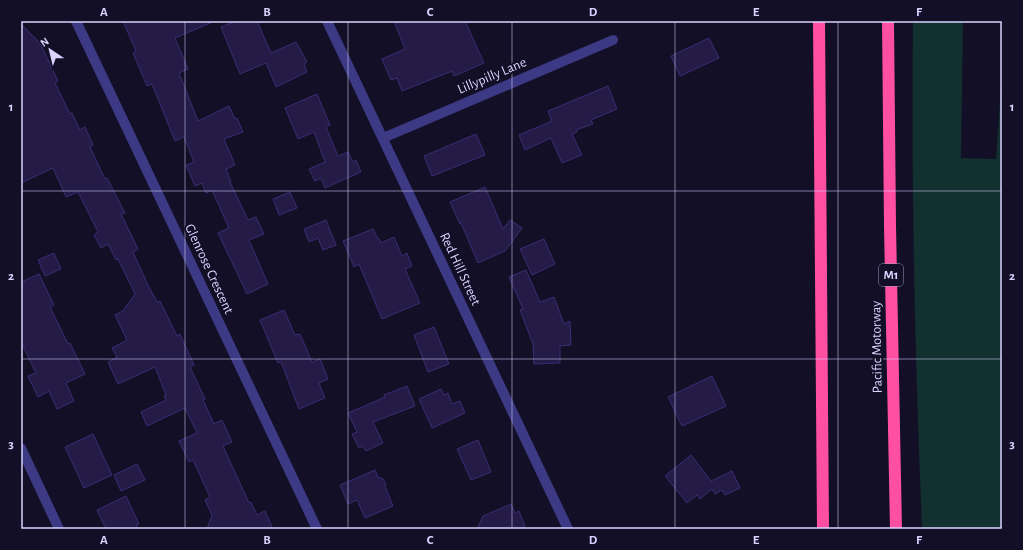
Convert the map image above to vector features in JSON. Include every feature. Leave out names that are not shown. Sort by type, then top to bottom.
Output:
[{"type":"highway","points":[[819,21],[824,529]]},
{"type":"highway","name":"Pacific Motorway","points":[[888,21],[890,226],[896,529]]},
{"type":"street","name":"Glenrose Crescent","points":[[76,21],[317,529]]},
{"type":"street","name":"Red Hill Street","points":[[328,21],[568,529]]},
{"type":"street","name":"Lillypilly Lane","points":[[383,138],[613,40]]},
{"type":"street","points":[[21,448],[60,529]]},
{"type":"green space","points":[[913,21],[963,21],[961,158],[996,159],[1002,72],[1002,529],[922,529],[914,275]]},
{"type":"building","points":[[123,21],[215,21],[175,38],[188,69],[179,73],[198,121],[229,106],[235,119],[237,118],[243,132],[224,139],[235,165],[226,169],[230,182],[248,220],[256,217],[264,234],[249,240],[268,284],[247,294],[218,233],[229,228],[212,190],[206,193],[202,183],[195,186],[186,165],[194,162],[184,137],[175,141],[152,84],[147,86],[133,53],[136,51]]},
{"type":"building","points":[[236,21],[257,21],[271,53],[296,42],[307,62],[304,64],[307,72],[276,87],[266,63],[240,74],[221,27]]},
{"type":"building","points":[[394,21],[465,21],[484,63],[454,76],[452,71],[402,91],[397,78],[391,80],[382,59],[405,49]]},
{"type":"building","points":[[21,24],[40,43],[58,81],[55,83],[70,114],[72,113],[80,130],[85,127],[93,145],[90,147],[105,179],[107,178],[125,213],[121,214],[138,249],[133,252],[148,285],[157,302],[160,301],[177,336],[180,334],[194,365],[190,367],[205,399],[203,400],[214,424],[222,420],[232,442],[223,446],[249,503],[251,502],[257,515],[265,511],[273,529],[207,529],[212,515],[205,500],[210,497],[193,460],[189,462],[179,441],[197,433],[185,408],[147,426],[141,412],[166,400],[164,396],[166,395],[155,367],[118,384],[108,362],[117,357],[112,348],[127,340],[115,315],[123,311],[135,294],[118,259],[116,260],[108,244],[101,248],[94,235],[98,232],[78,192],[66,197],[53,168],[21,183]]},
{"type":"building","points":[[709,38],[719,58],[680,76],[671,56]]},
{"type":"building","points":[[608,86],[617,109],[591,120],[593,124],[576,130],[577,132],[572,134],[582,155],[562,163],[551,138],[525,150],[519,135],[552,121],[548,111]]},
{"type":"building","points":[[317,94],[330,125],[326,127],[338,156],[348,152],[353,162],[356,160],[361,172],[325,188],[321,178],[315,181],[309,169],[325,162],[314,132],[298,139],[285,108]]},
{"type":"building","points":[[476,134],[485,155],[432,176],[424,156]]},
{"type":"building","points":[[485,187],[503,229],[510,220],[522,228],[505,251],[478,263],[461,223],[460,224],[450,202]]},
{"type":"building","points":[[290,192],[297,208],[279,215],[273,199]]},
{"type":"building","points":[[326,220],[336,245],[323,250],[318,238],[309,242],[304,229]]},
{"type":"building","points":[[373,229],[381,243],[394,237],[402,256],[407,253],[412,266],[405,269],[420,303],[382,319],[359,264],[354,267],[343,241]]},
{"type":"building","points":[[544,239],[555,264],[532,275],[520,249]]},
{"type":"building","points":[[54,253],[61,269],[45,276],[38,260]]},
{"type":"building","points":[[526,270],[540,302],[554,297],[564,324],[570,321],[571,345],[560,346],[560,363],[534,364],[533,344],[520,310],[523,309],[509,277]]},
{"type":"building","points":[[39,274],[54,305],[50,307],[85,374],[66,383],[74,401],[57,409],[49,391],[38,397],[28,376],[36,373],[21,342],[21,282]]},
{"type":"building","points":[[284,310],[295,335],[300,334],[312,362],[320,359],[328,379],[319,383],[325,398],[299,409],[281,362],[278,363],[260,320]]},
{"type":"building","points":[[434,327],[449,364],[428,372],[414,335]]},
{"type":"building","points":[[712,376],[726,406],[682,426],[668,397]]},
{"type":"building","points":[[407,386],[415,406],[373,422],[383,443],[366,451],[363,446],[359,448],[352,434],[357,432],[348,413],[385,397],[384,395]]},
{"type":"building","points":[[441,389],[444,395],[448,393],[452,404],[460,401],[465,413],[432,428],[419,399]]},
{"type":"building","points":[[93,434],[112,475],[84,488],[65,447]]},
{"type":"building","points":[[478,440],[491,472],[471,480],[457,449]]},
{"type":"building","points":[[691,455],[711,481],[732,471],[740,488],[725,495],[722,490],[715,494],[712,489],[700,499],[697,495],[687,503],[665,476]]},
{"type":"building","points":[[137,464],[145,480],[121,491],[114,475]]},
{"type":"building","points":[[375,470],[378,477],[383,479],[386,484],[385,486],[393,506],[365,518],[357,500],[348,504],[340,485]]},
{"type":"building","points":[[126,496],[139,524],[136,525],[138,529],[106,529],[97,510]]},
{"type":"building","points":[[511,504],[515,513],[519,511],[525,526],[517,529],[477,529],[483,516]]}]
